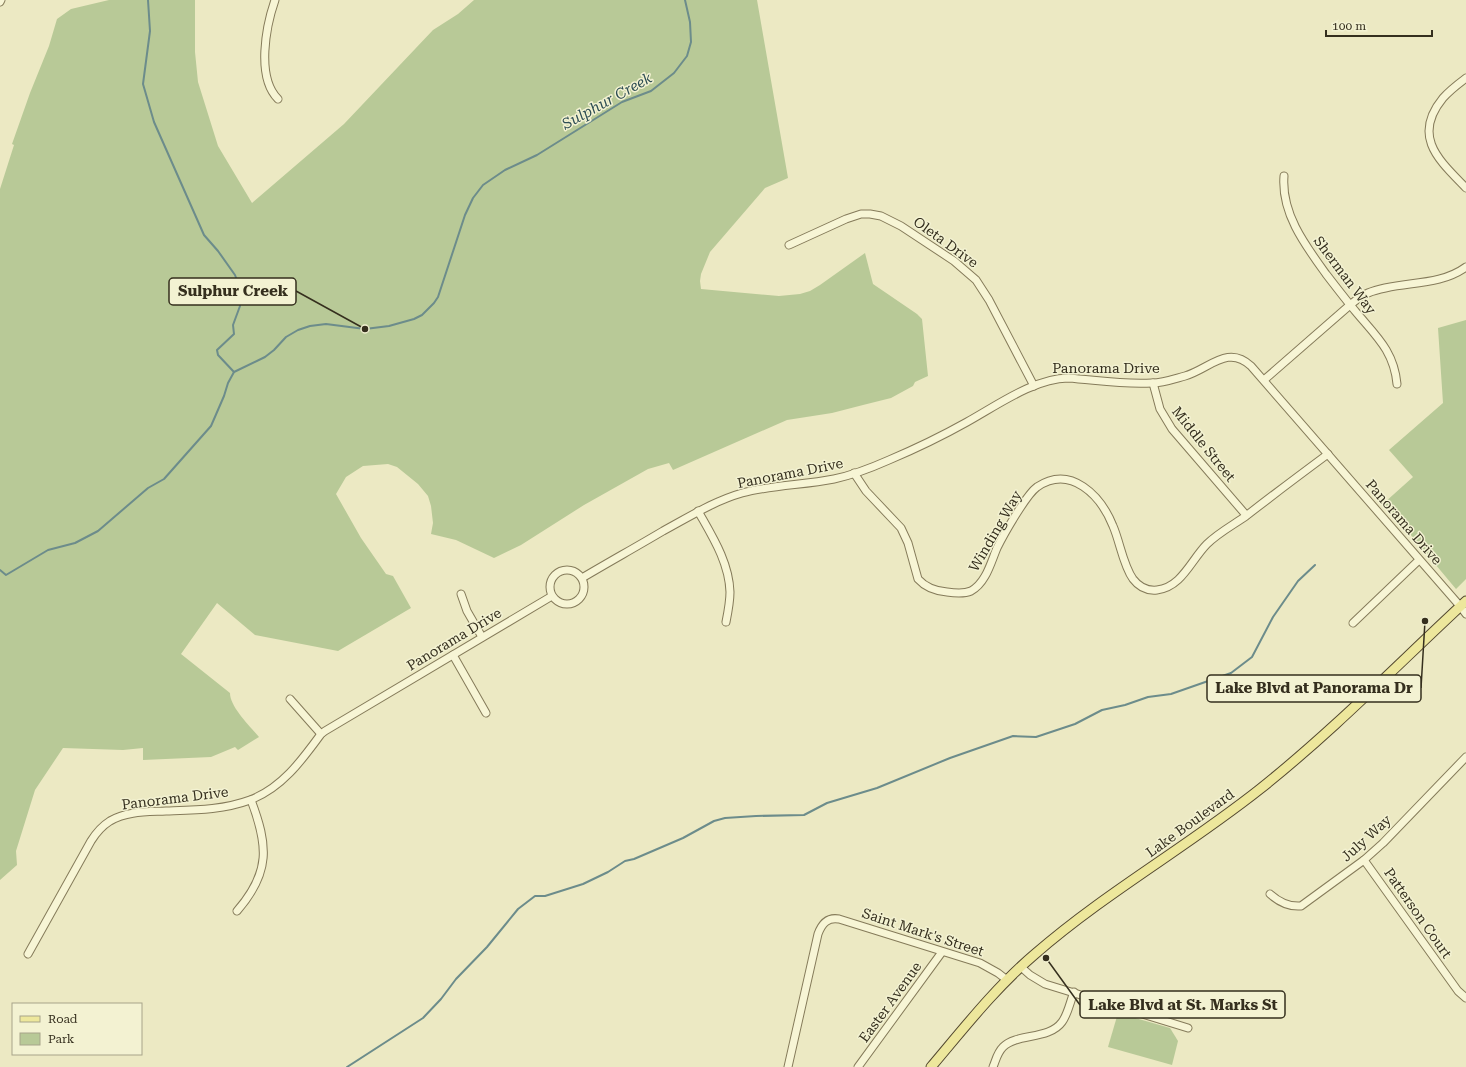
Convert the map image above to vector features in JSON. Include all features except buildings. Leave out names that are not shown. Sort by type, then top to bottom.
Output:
[{"type":"main road","name":"Lake Boulevard","points":[[931,1067],[1021,966],[1071,924],[1221,818],[1280,772],[1339,721],[1463,603]]},
{"type":"street","points":[[275,0],[268,23],[265,56],[268,82],[278,99]]},
{"type":"street","points":[[1466,78],[1443,98],[1432,117],[1430,129],[1430,141],[1434,153],[1466,188]]},
{"type":"street","name":"Sherman Way","points":[[1284,176],[1285,198],[1293,223],[1311,252],[1350,305],[1386,348],[1395,367],[1397,384]]},
{"type":"street","name":"Oleta Drive","points":[[789,245],[846,219],[861,214],[880,216],[901,226],[954,261],[976,280],[989,300],[1034,386]]},
{"type":"street","points":[[1264,380],[1361,296],[1378,290],[1453,276],[1466,267]]},
{"type":"street","name":"Panorama Drive","points":[[582,578],[698,511],[741,494],[760,489],[836,479],[889,460],[962,425],[1034,386],[1047,381],[1061,378],[1152,383],[1190,374],[1230,356],[1239,357],[1247,362],[1264,380],[1420,560],[1463,603],[1466,614]]},
{"type":"street","name":"Middle Street","points":[[1152,383],[1160,409],[1172,429],[1246,516]]},
{"type":"street","name":"Winding Way","points":[[854,473],[866,491],[901,528],[908,543],[916,575],[921,583],[934,590],[953,593],[968,592],[976,588],[984,577],[1001,541],[1027,498],[1038,487],[1054,480],[1066,479],[1077,482],[1086,488],[1106,512],[1132,578],[1139,586],[1146,589],[1162,589],[1175,582],[1208,544],[1328,454]]},
{"type":"street","points":[[698,511],[726,568],[730,593],[726,622]]},
{"type":"street","points":[[1353,623],[1420,560]]},
{"type":"street","points":[[569,570],[575,571],[582,578],[584,588],[583,594],[572,604],[561,604],[552,596],[549,586],[551,580],[558,572],[569,570]]},
{"type":"street","points":[[461,594],[467,611],[482,637]]},
{"type":"street","name":"Panorama Drive","points":[[28,954],[87,847],[98,831],[109,821],[127,814],[209,809],[225,807],[251,800],[277,784],[292,770],[321,734],[552,596]]},
{"type":"street","points":[[453,655],[486,713]]},
{"type":"street","points":[[290,699],[321,734]]},
{"type":"street","name":"July Way","points":[[1270,894],[1276,900],[1284,904],[1301,906],[1364,860],[1466,757]]},
{"type":"street","points":[[237,911],[253,891],[263,863],[263,840],[259,820],[251,800]]},
{"type":"street","name":"Patterson Court","points":[[1364,860],[1458,991],[1466,998]]},
{"type":"street","name":"Saint Mark's Street","points":[[788,1067],[818,934],[822,925],[831,918],[839,919],[984,964],[1007,980]]},
{"type":"street","name":"Easter Avenue","points":[[858,1067],[942,952]]},
{"type":"street","points":[[1021,966],[1030,975],[1045,984],[1188,1028]]},
{"type":"street","points":[[993,1067],[999,1052],[1006,1044],[1051,1030],[1059,1026],[1064,1019],[1074,992]]},
{"type":"green space","points":[[109,0],[195,0],[195,52],[198,82],[218,146],[252,203],[344,124],[433,30],[458,14],[474,0],[757,0],[788,178],[765,188],[710,252],[701,274],[701,289],[779,296],[800,294],[810,291],[820,285],[865,253],[873,284],[922,319],[928,376],[915,382],[913,386],[891,398],[832,413],[787,420],[673,470],[669,463],[648,469],[584,505],[521,545],[494,558],[456,540],[431,534],[433,523],[428,496],[418,484],[397,467],[388,464],[363,466],[346,477],[336,494],[361,538],[386,574],[393,576],[411,608],[338,651],[255,635],[217,603],[181,654],[230,693],[233,704],[259,737],[238,750],[235,747],[211,757],[143,760],[143,748],[123,750],[63,748],[35,790],[16,851],[17,865],[0,880],[0,189],[14,145],[12,144],[49,46],[57,19],[71,9]]},
{"type":"green space","points":[[1466,320],[1466,579],[1456,589],[1384,503],[1413,477],[1389,450],[1443,403],[1438,328]]},
{"type":"green space","points":[[1118,1013],[1170,1028],[1178,1041],[1172,1065],[1108,1047]]},
{"type":"waterway","points":[[148,0],[150,31],[143,84],[154,122],[204,235],[218,251],[235,275],[240,288],[240,306],[233,325],[234,334],[217,350],[218,355],[234,372]]},
{"type":"waterway","name":"Sulphur Creek","points":[[0,570],[6,575],[48,550],[75,543],[98,531],[148,488],[164,479],[211,426],[228,383],[234,372],[265,357],[286,337],[298,330],[310,326],[326,324],[365,329],[389,326],[414,319],[422,315],[438,297],[465,215],[473,198],[483,185],[505,170],[537,155],[622,102],[651,91],[674,73],[687,56],[691,42],[690,22],[685,0]]},
{"type":"waterway","points":[[347,1067],[423,1018],[441,999],[456,979],[487,947],[518,909],[535,896],[545,896],[583,884],[608,872],[625,861],[634,859],[683,838],[714,821],[725,818],[804,815],[827,803],[877,788],[950,758],[1013,736],[1036,737],[1075,724],[1102,710],[1125,705],[1148,697],[1171,694],[1231,673],[1252,657],[1273,617],[1298,581],[1315,565]]},
{"type":"place","name":"Sulphur Creek","points":[[365,329]]},
{"type":"place","name":"Lake Blvd at Panorama Dr","points":[[1425,621]]},
{"type":"place","name":"Lake Blvd at St. Marks St","points":[[1046,958]]}]
